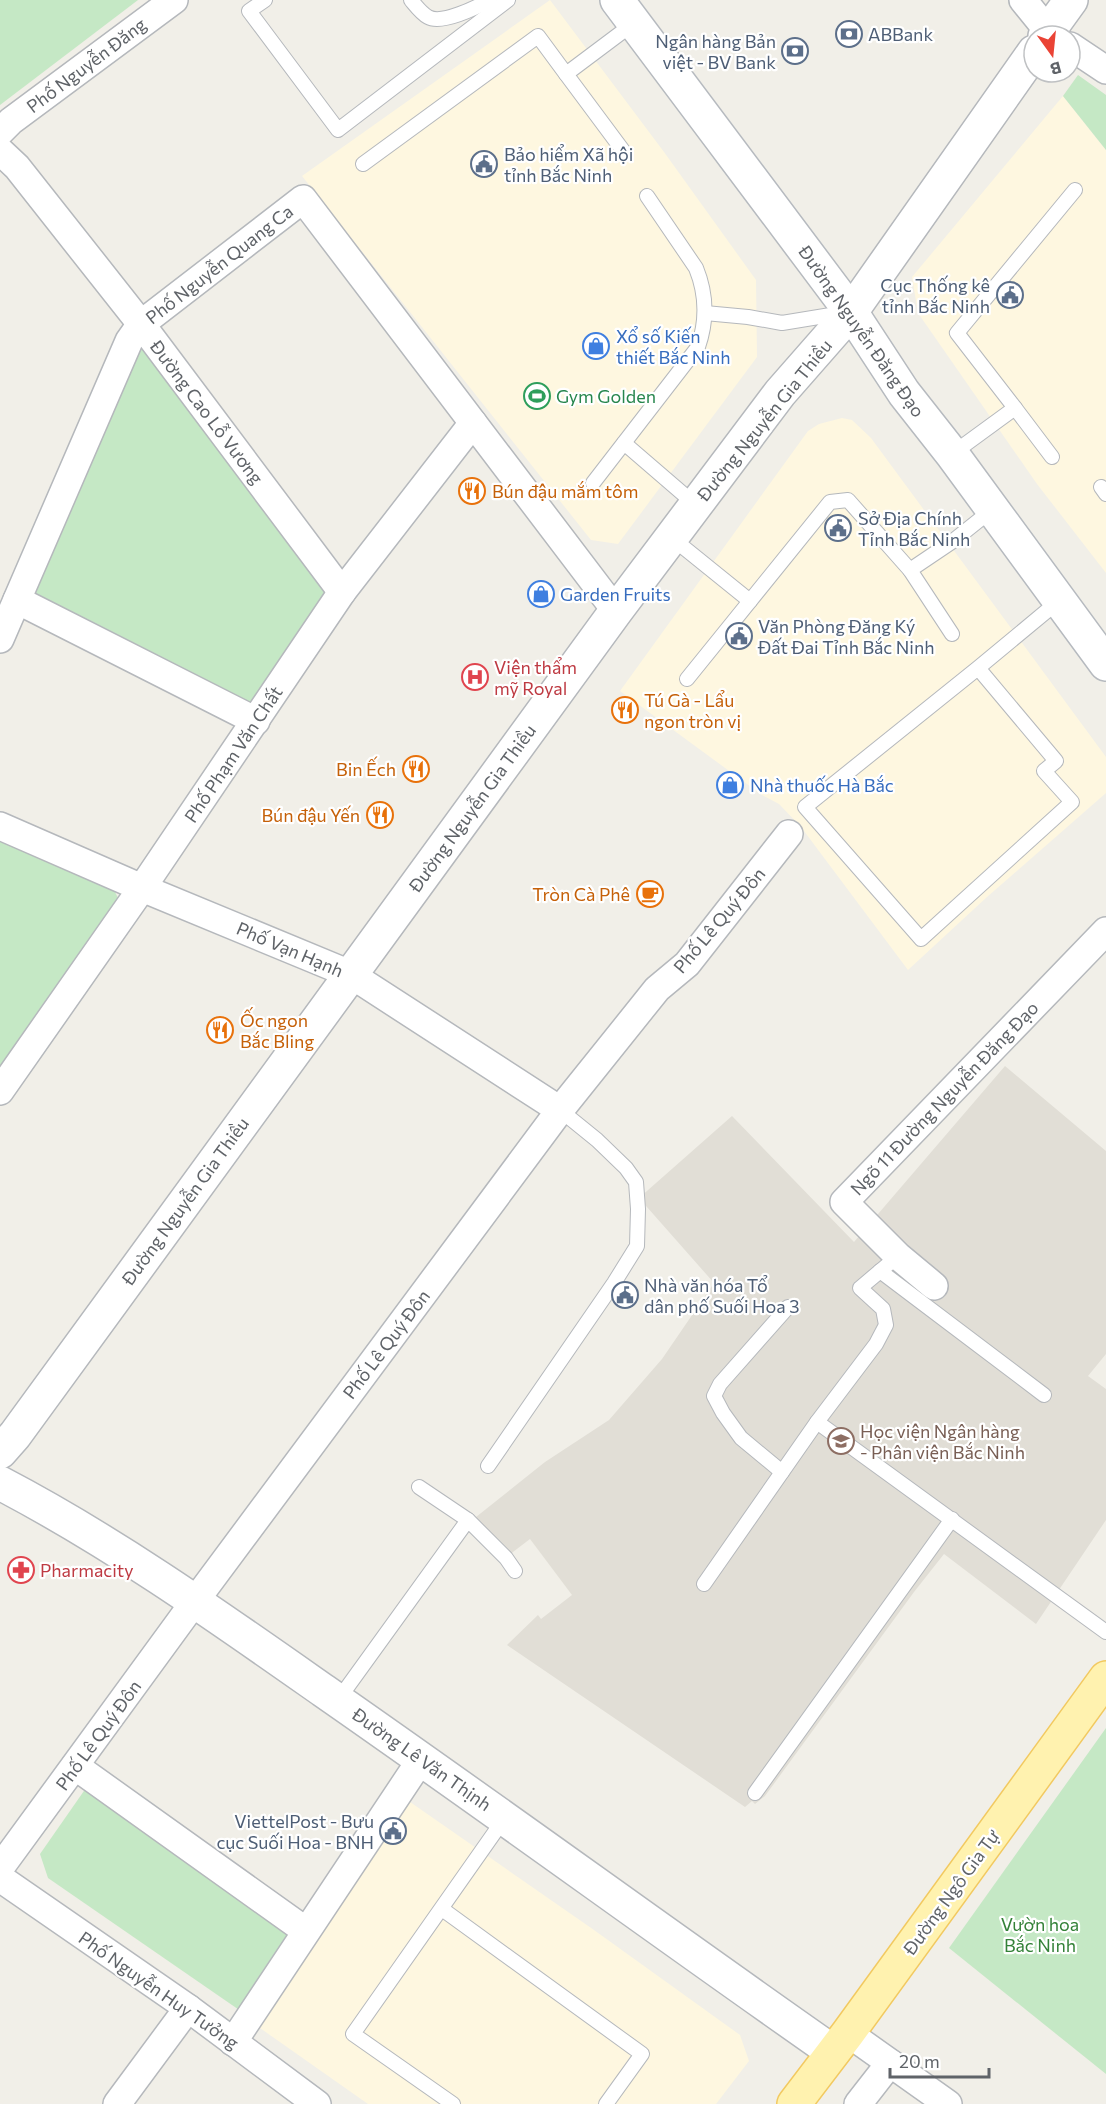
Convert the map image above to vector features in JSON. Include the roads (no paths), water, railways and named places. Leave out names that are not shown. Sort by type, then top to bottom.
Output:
[{"type":"main road","name":"Đường Ngô Gia Tự","points":[[794,2104],[1106,1678]]},
{"type":"street","name":"Phố Nguyễn Đăng","points":[[0,132],[11,121],[174,0]]},
{"type":"street","points":[[1023,0],[1040,24]]},
{"type":"street","name":"Đường Nguyễn Gia Thiều","points":[[1059,24],[1071,0]]},
{"type":"street","name":"Đường Nguyễn Đăng Đạo","points":[[626,12],[851,312],[904,393],[952,454],[1105,662]]},
{"type":"street","points":[[1082,57],[1106,70]]},
{"type":"street","name":"Đường Nguyễn Gia Thiều","points":[[0,1452],[15,1435],[616,611],[780,393],[851,312],[1022,79]]},
{"type":"street","name":"Đường Cao Lỗ Vương","points":[[0,151],[17,167],[141,324],[342,592]]},
{"type":"street","name":"Phố Nguyễn Quang Ca","points":[[0,639],[129,341],[141,324],[303,199],[616,611]]},
{"type":"street","name":"Phố Phạm Văn Chất","points":[[0,1091],[142,888],[342,592],[472,423]]},
{"type":"street","points":[[17,600],[256,721]]},
{"type":"street","name":"Phố Vạn Hạnh","points":[[0,826],[350,974],[560,1110]]},
{"type":"street","name":"Phố Lê Quý Đôn","points":[[0,1868],[195,1601],[560,1110],[657,989],[687,964],[789,834]]},
{"type":"street","name":"Ngõ 11 Đường Nguyễn Đăng Đạo","points":[[934,1286],[889,1264],[844,1202],[1106,931]]},
{"type":"street","name":"Đường Lê Văn Thịnh","points":[[0,1483],[31,1499],[195,1601],[505,1817],[840,2043]]},
{"type":"street","points":[[233,2042],[422,1758]]},
{"type":"street","points":[[75,1767],[306,1931]]},
{"type":"street","name":"Phố Nguyễn Huy Tưởng","points":[[0,1878],[188,2008],[317,2104]]},
{"type":"street","points":[[117,2104],[188,2008]]},
{"type":"street","points":[[840,2043],[890,2063],[948,2104]]},
{"type":"street","points":[[858,2104],[890,2063]]},
{"type":"lane","points":[[265,0],[249,11],[338,130],[508,0]]},
{"type":"lane","points":[[411,0],[429,18],[438,20],[452,17],[490,0]]},
{"type":"lane","points":[[566,74],[626,12]]},
{"type":"lane","points":[[363,164],[538,36],[624,152]]},
{"type":"lane","points":[[1052,458],[957,333],[1075,190]]},
{"type":"lane","points":[[593,483],[698,347],[703,333],[705,313],[701,281],[696,268],[647,196]]},
{"type":"lane","points":[[705,313],[782,323],[851,312]]},
{"type":"lane","points":[[952,454],[1015,408]]},
{"type":"lane","points":[[624,443],[696,505]]},
{"type":"lane","points":[[687,679],[830,502],[848,500],[910,570],[952,634]]},
{"type":"lane","points":[[910,570],[953,541],[993,509]]},
{"type":"lane","points":[[672,538],[750,601]]},
{"type":"lane","points":[[978,668],[1056,761],[1044,771],[1072,802],[921,939],[805,807],[1060,600]]},
{"type":"lane","points":[[488,1466],[637,1246],[636,1182],[619,1161],[560,1110]]},
{"type":"lane","points":[[704,1584],[817,1422],[876,1344],[886,1325],[883,1309],[860,1287],[889,1264],[1044,1395]]},
{"type":"lane","points":[[782,1472],[741,1438],[714,1396],[720,1384],[788,1307]]},
{"type":"lane","points":[[817,1422],[1106,1632]]},
{"type":"lane","points":[[419,1487],[468,1520],[506,1558],[515,1571]]},
{"type":"lane","points":[[755,1793],[952,1519]]},
{"type":"lane","points":[[338,1700],[468,1520]]},
{"type":"lane","points":[[453,2104],[353,2034],[505,1817]]},
{"type":"lane","points":[[442,1909],[642,2054],[606,2104]]},
{"type":"place","name":"ABBank","points":[[849,34]]},
{"type":"place","name":"Ngân hàng Bản việt - BV Bank","points":[[795,51]]},
{"type":"place","name":"Bảo hiểm Xã hội tỉnh Bắc Ninh","points":[[484,164]]},
{"type":"place","name":"Cục Thống kê tỉnh Bắc Ninh","points":[[1010,295]]},
{"type":"place","name":"Xổ số Kiến thiết Bắc Ninh","points":[[596,346]]},
{"type":"place","name":"Gym Golden","points":[[537,396]]},
{"type":"place","name":"Bún đậu mắm tôm","points":[[472,491]]},
{"type":"place","name":"Sở Địa Chính Tỉnh Bắc Ninh","points":[[838,528]]},
{"type":"place","name":"Garden Fruits","points":[[541,594]]},
{"type":"place","name":"Văn Phòng Đăng Ký Đất Đai Tỉnh Bắc Ninh","points":[[739,636]]},
{"type":"place","name":"Viện thẩm mỹ Royal","points":[[475,677]]},
{"type":"place","name":"Tú Gà - Lẩu ngon tròn vị","points":[[625,710]]},
{"type":"place","name":"Bin Ếch","points":[[416,769]]},
{"type":"place","name":"Nhà thuốc Hà Bắc","points":[[730,785]]},
{"type":"place","name":"Bún đậu Yến","points":[[380,815]]},
{"type":"place","name":"Tròn Cà Phê","points":[[650,894]]},
{"type":"place","name":"Ốc ngon Bắc Bling","points":[[220,1030]]},
{"type":"place","name":"Nhà văn hóa Tổ dân phố Suối Hoa 3","points":[[625,1295]]},
{"type":"place","name":"Học viện Ngân hàng - Phân viện Bắc Ninh","points":[[841,1441]]},
{"type":"place","name":"Pharmacity","points":[[21,1570]]},
{"type":"place","name":"ViettelPost - Bưu cục Suối Hoa - BNH","points":[[393,1831]]},
{"type":"park label","name":"Vườn hoa Bắc Ninh","points":[[1040,1934]]}]
